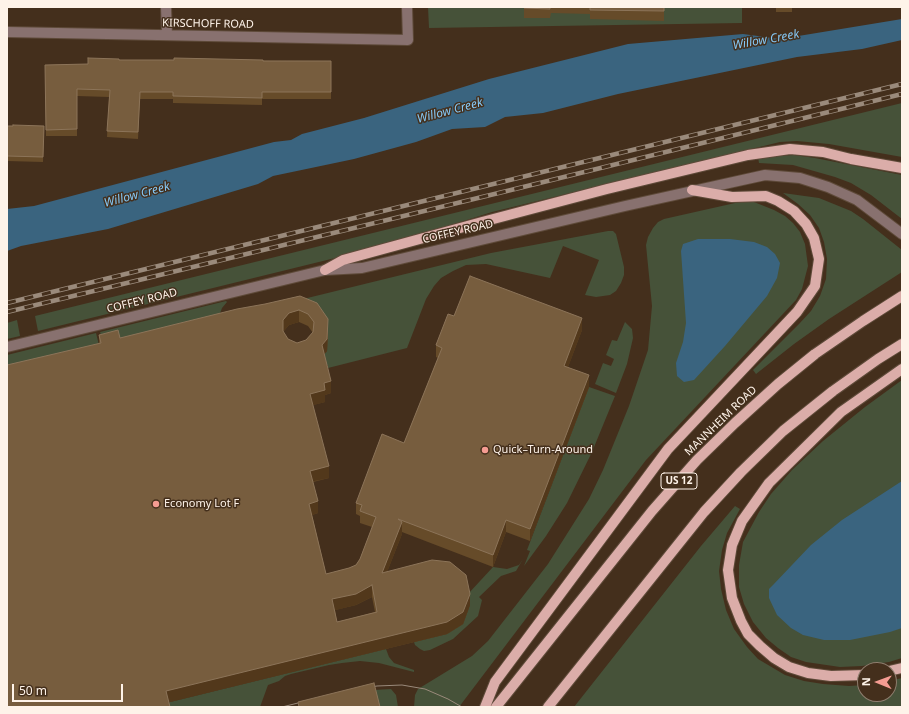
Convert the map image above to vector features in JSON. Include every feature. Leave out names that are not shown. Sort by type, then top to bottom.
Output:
[{"type":"main road","points":[[325,270],[343,260],[475,224],[748,155],[790,149],[823,152],[851,159],[902,168]]},
{"type":"main road","points":[[485,707],[495,682],[668,449],[797,312],[815,286],[819,259],[814,238],[806,224],[794,211],[778,201],[766,196],[732,197],[692,190]]},
{"type":"main road","name":"MANNHEIM ROAD","points":[[496,707],[652,511],[697,460],[778,384],[815,354],[902,296]]},
{"type":"main road","points":[[548,707],[704,512],[741,472],[783,431],[833,391],[902,344]]},
{"type":"main road","points":[[857,675],[831,676],[808,673],[789,667],[774,658],[748,634],[741,621],[732,598],[728,570],[732,545],[742,521],[769,483],[841,412],[902,369]]},
{"type":"street","points":[[166,7],[167,35]]},
{"type":"street","name":"KIRSCHOFF ROAD","points":[[7,32],[408,40],[407,7]]},
{"type":"street","name":"COFFEY ROAD","points":[[7,347],[325,270],[362,268],[692,190],[765,175],[800,178],[828,187],[857,200],[902,234]]},
{"type":"green space","points":[[428,7],[742,7],[742,23],[429,28]]},
{"type":"green space","points":[[902,103],[902,157],[829,144],[797,141],[780,142],[492,212],[388,245],[38,331],[35,316]]},
{"type":"green space","points":[[794,155],[902,175],[902,219],[871,195],[851,183],[793,165],[759,163],[758,157]]},
{"type":"green space","points":[[783,193],[819,198],[851,211],[902,250],[902,272],[829,319],[756,374],[753,370],[811,311],[820,296],[826,279],[827,259],[824,242],[819,228],[810,215]]},
{"type":"green space","points":[[744,201],[754,202],[785,216],[800,232],[805,244],[808,266],[802,289],[796,300],[646,460],[459,707],[414,707],[415,695],[418,689],[472,656],[488,641],[548,564],[589,499],[603,470],[629,406],[648,350],[652,306],[646,245],[653,228],[658,222],[664,219]]},
{"type":"green space","points":[[613,231],[616,234],[624,267],[624,275],[621,283],[616,291],[610,295],[596,297],[585,295],[599,260],[563,246],[550,278],[486,264],[466,265],[441,278],[434,286],[426,299],[407,348],[328,368],[328,365],[316,367],[315,365],[327,351],[328,331],[317,315],[291,302],[491,253]]},
{"type":"green space","points":[[226,301],[227,302],[222,308],[218,319],[104,344],[100,332]]},
{"type":"green space","points":[[17,320],[20,336],[7,339],[7,323]]},
{"type":"green space","points":[[625,322],[632,329],[633,338],[627,364],[616,393],[595,384],[603,363],[611,366],[614,359],[606,355],[612,340],[617,341]]},
{"type":"green space","points":[[96,333],[99,345],[7,377],[7,355]]},
{"type":"green space","points":[[902,380],[902,658],[889,662],[857,662],[857,666],[840,667],[806,662],[791,657],[778,648],[766,638],[753,622],[744,604],[739,587],[739,565],[743,542],[759,512],[771,494],[792,470],[823,441],[865,407]]},
{"type":"green space","points":[[589,387],[615,396],[592,452],[567,503],[546,536],[524,566],[530,551],[527,550]]},
{"type":"green space","points":[[735,506],[740,509],[727,533],[722,550],[719,571],[721,589],[726,610],[734,629],[747,647],[758,659],[785,675],[804,681],[823,684],[857,686],[857,702],[897,702],[897,679],[902,678],[902,707],[574,707],[701,546]]},
{"type":"green space","points":[[523,559],[516,571],[501,576],[479,597],[482,600],[478,616],[453,639],[430,650],[424,651],[415,645],[414,642],[447,634],[463,624],[470,605],[468,594],[493,567],[507,569],[519,565]]},
{"type":"green space","points":[[386,649],[389,657],[394,663],[414,670],[414,672],[379,663],[360,661],[342,663],[291,674],[268,685],[260,707],[167,707],[166,703]]},
{"type":"green space","points":[[391,689],[396,695],[398,707],[378,707],[374,690]]},
{"type":"water","name":"Willow Creek","points":[[902,19],[902,40],[862,49],[797,57],[618,94],[543,113],[505,117],[485,127],[452,129],[416,142],[354,159],[273,176],[258,184],[108,229],[21,246],[7,251],[7,209],[34,206],[274,142],[291,140],[302,134],[364,118],[489,79],[628,44],[743,34],[780,39]]},
{"type":"water","points":[[698,239],[730,239],[754,242],[767,247],[775,254],[780,263],[777,278],[767,296],[694,380],[684,382],[677,376],[676,363],[683,342],[686,323],[681,251],[683,244]]},
{"type":"water","points":[[902,481],[902,628],[850,640],[824,640],[803,635],[791,628],[777,615],[769,598],[769,589],[811,545],[842,520]]},
{"type":"building","points":[[550,7],[550,9],[524,8]]},
{"type":"building","points":[[590,7],[664,7],[664,11],[590,10]]},
{"type":"building","points":[[88,58],[119,60],[174,60],[174,58],[263,61],[331,61],[331,92],[262,92],[262,98],[173,96],[173,92],[140,92],[138,132],[107,131],[110,90],[77,89],[77,129],[46,130],[45,65],[88,64]]},
{"type":"building","points":[[7,126],[44,126],[43,157],[7,156]]},
{"type":"building","name":"Economy Lot F","points":[[470,276],[582,318],[564,366],[589,375],[530,529],[506,520],[493,555],[398,519],[402,522],[382,573],[432,560],[450,562],[466,575],[470,594],[463,612],[447,622],[166,691],[170,707],[7,707],[7,365],[101,343],[99,335],[118,330],[120,338],[237,309],[300,296],[317,303],[328,319],[327,339],[322,345],[331,381],[324,383],[325,390],[310,394],[329,466],[310,471],[318,501],[309,504],[326,574],[356,565],[360,559],[376,517],[360,511],[362,505],[356,503],[382,434],[404,443],[442,348],[436,345],[448,314],[454,316]],"holes":[[[299,310],[308,314],[314,322],[313,332],[306,340],[297,343],[288,339],[283,331],[283,320],[289,313]],[[372,585],[377,612],[337,622],[332,599],[356,594]]]},
{"type":"building","points":[[374,683],[380,707],[299,707],[298,702]]},
{"type":"tram line","points":[[364,688],[402,685],[425,689],[462,707]]},
{"type":"tram line","points":[[282,707],[310,700]]},
{"type":"railway","points":[[7,303],[902,84]]},
{"type":"railway","points":[[7,312],[902,94]]},
{"type":"place","name":"Quick–Turn-Around","points":[[485,450]]},
{"type":"place","name":"Economy Lot F","points":[[156,504]]}]
